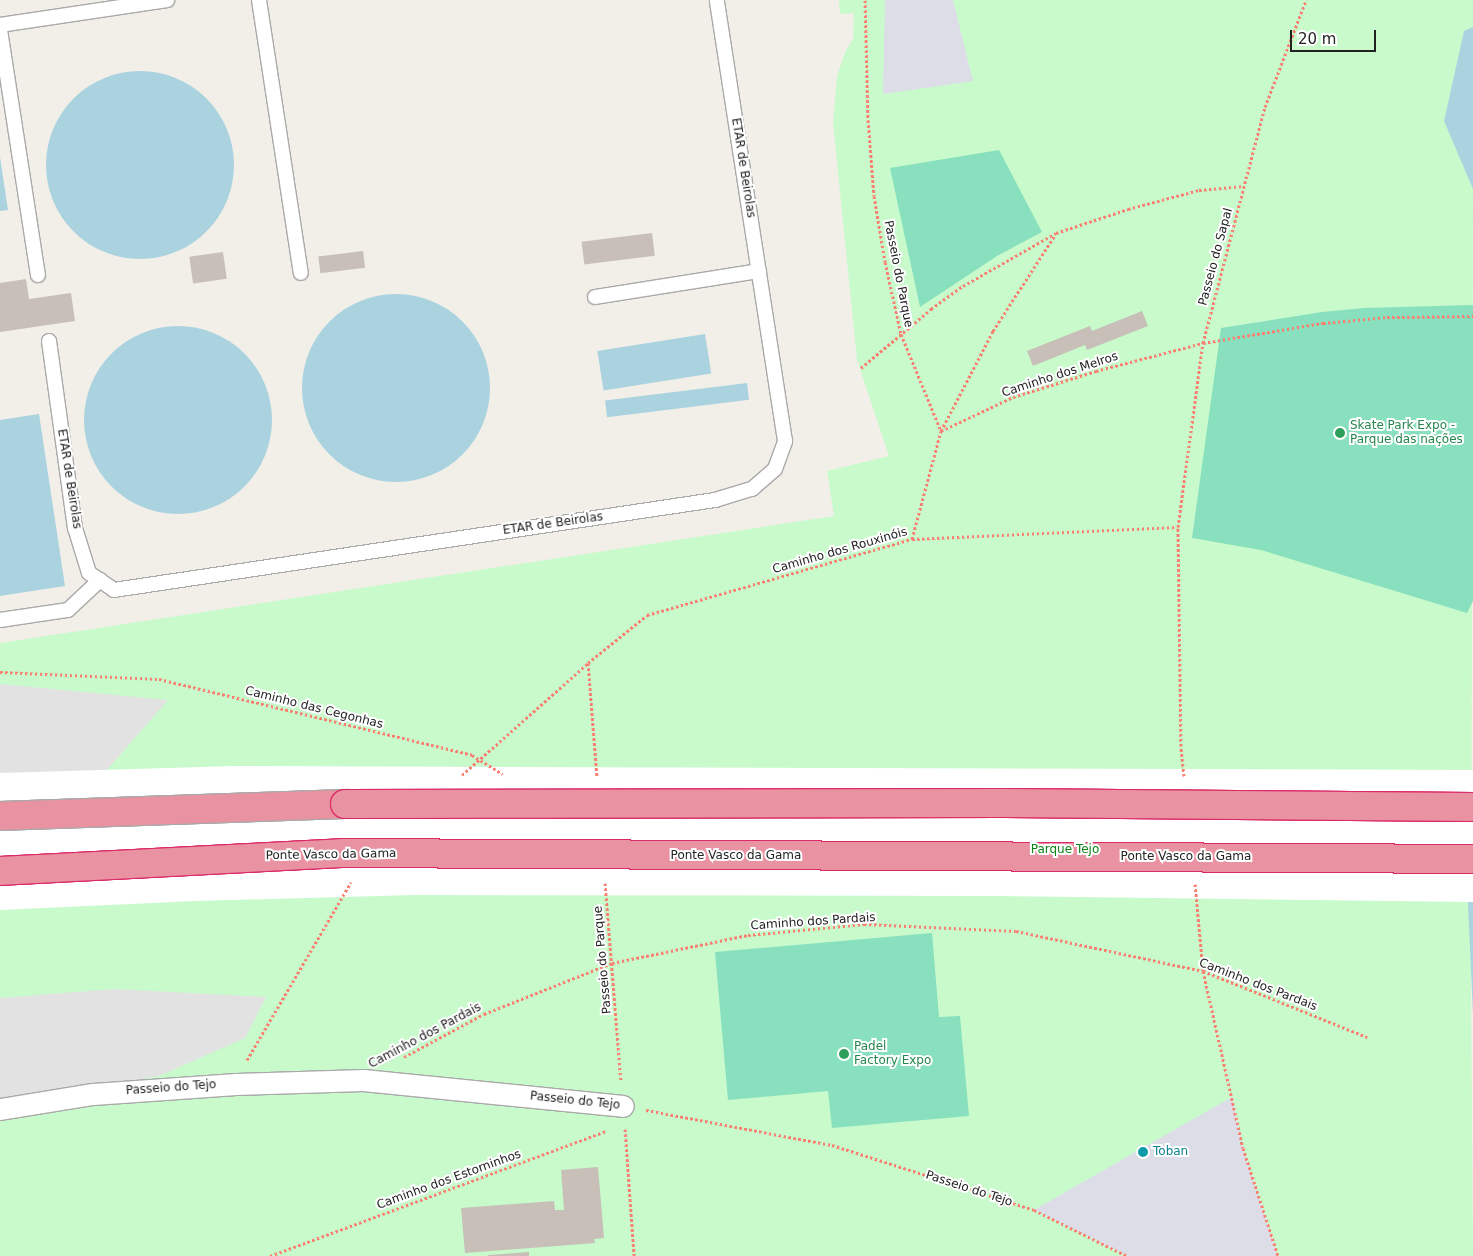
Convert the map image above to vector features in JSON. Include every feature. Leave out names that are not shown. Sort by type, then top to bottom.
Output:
[{"type":"highway","points":[[0,816],[345,804],[1005,803],[1473,808]]},
{"type":"highway","name":"Ponte Vasco da Gama","points":[[0,871],[342,853],[1473,860]]},
{"type":"street","name":"Passeio do Tejo","points":[[0,1108],[93,1094],[236,1084],[363,1080],[623,1106]]},
{"type":"lane","points":[[0,25],[119,3],[167,0]]},
{"type":"lane","points":[[259,0],[301,273]]},
{"type":"lane","name":"ETAR de Beirolas","points":[[48,341],[75,528],[89,573],[114,590],[715,500],[752,489],[775,469],[785,441],[717,0]]},
{"type":"lane","points":[[0,30],[38,275]]},
{"type":"lane","points":[[595,297],[759,271]]},
{"type":"lane","points":[[0,620],[68,610],[100,580]]},
{"type":"path","name":"Passeio do Parque","points":[[865,0],[867,110],[874,196],[885,262],[901,334],[941,431]]},
{"type":"path","name":"Passeio do Sapal","points":[[1185,785],[1181,746],[1178,527],[1203,343],[1264,107],[1306,0]]},
{"type":"path","points":[[861,368],[963,286],[1056,233],[1128,209],[1199,190],[1244,186]]},
{"type":"path","points":[[912,540],[941,431],[993,331],[1056,233]]},
{"type":"path","name":"Caminho dos Melros","points":[[941,431],[1013,397],[1096,371],[1203,343],[1323,323],[1387,318],[1473,316]]},
{"type":"path","name":"Caminho dos Rouxinóis","points":[[598,787],[588,663],[647,615],[912,540],[1178,527]]},
{"type":"path","name":"Caminho das Cegonhas","points":[[0,672],[159,679],[472,754],[512,779]]},
{"type":"path","name":"Passeio do Parque","points":[[604,874],[634,1256]]},
{"type":"path","points":[[1194,883],[1203,971],[1243,1148],[1278,1256]]},
{"type":"path","name":"Caminho dos Pardais","points":[[363,1080],[484,1014],[612,963],[748,935],[864,924],[1016,931],[1203,971],[1367,1037]]},
{"type":"path","name":"Caminho dos Estorninhos","points":[[270,1256],[608,1131],[623,1106]]},
{"type":"path","name":"Passeio do Tejo","points":[[623,1106],[832,1145],[1034,1210],[1128,1256]]},
{"type":"green space","name":"Parque Tejo","points":[[839,0],[1473,0],[1473,27],[1464,32],[1444,121],[1473,189],[1471,991],[1473,1256],[0,1256],[0,643],[834,516],[827,471],[889,456],[857,360],[833,123],[837,76],[846,50],[853,39],[854,13],[840,14]]},
{"type":"green space","points":[[999,150],[1042,232],[997,256],[920,307],[890,168]]},
{"type":"green space","name":"Skate Park Expo - Parque das nações","points":[[1473,305],[1473,601],[1467,613],[1261,550],[1192,538],[1221,328],[1322,312],[1364,308]]},
{"type":"green space","name":"Padel Factory Expo","points":[[932,933],[939,1017],[960,1016],[969,1116],[832,1128],[828,1091],[728,1100],[715,952]]},
{"type":"shaded area","points":[[885,0],[953,0],[973,81],[883,94]]},
{"type":"shaded area","points":[[0,684],[168,700],[106,771],[0,782]]},
{"type":"shaded area","points":[[114,989],[266,997],[245,1038],[159,1076],[0,1103],[0,998]]},
{"type":"shaded area","points":[[1232,1097],[1243,1148],[1278,1256],[1127,1256],[1034,1210]]},
{"type":"water","points":[[1473,27],[1473,189],[1444,121],[1464,31]]},
{"type":"water","points":[[149,71],[158,72],[185,82],[207,98],[223,120],[227,129],[233,147],[233,183],[227,201],[223,210],[207,232],[185,248],[176,252],[158,258],[131,259],[122,258],[95,248],[80,238],[67,225],[57,210],[47,183],[46,156],[47,147],[57,120],[67,105],[80,92],[95,82],[122,72]]},
{"type":"water","points":[[0,157],[8,210],[0,211]]},
{"type":"water","points":[[405,294],[414,295],[441,305],[463,321],[475,336],[483,352],[489,370],[489,406],[483,424],[475,440],[463,455],[448,467],[432,475],[414,481],[387,482],[378,481],[351,471],[336,461],[323,448],[313,433],[303,406],[302,379],[303,370],[313,343],[323,328],[336,315],[351,305],[378,295]]},
{"type":"water","points":[[187,326],[196,327],[223,337],[245,353],[257,368],[265,384],[271,402],[271,438],[265,456],[257,472],[245,487],[230,499],[214,507],[196,513],[169,514],[160,513],[133,503],[118,493],[105,480],[95,465],[85,438],[84,411],[85,402],[95,375],[105,360],[118,347],[133,337],[160,327]]},
{"type":"water","points":[[705,334],[711,374],[604,391],[597,351]]},
{"type":"water","points":[[747,383],[749,400],[607,417],[605,400]]},
{"type":"water","points":[[39,414],[65,586],[0,596],[0,420]]},
{"type":"water","points":[[1473,888],[1473,1015],[1468,902]]},
{"type":"pier","points":[[234,766],[1473,770],[1473,902],[994,896],[415,895],[196,901],[0,910],[0,773]]},
{"type":"building","points":[[652,233],[655,256],[584,264],[582,242]]},
{"type":"building","points":[[363,251],[365,268],[320,273],[318,256]]},
{"type":"building","points":[[223,252],[227,279],[193,283],[189,257]]},
{"type":"building","points":[[26,279],[29,299],[71,293],[75,321],[0,332],[0,283]]},
{"type":"building","points":[[1142,311],[1148,326],[1087,350],[1085,345],[1033,366],[1027,351],[1090,326],[1092,331]]},
{"type":"building","points":[[598,1167],[604,1238],[594,1239],[595,1243],[465,1253],[461,1208],[554,1201],[555,1210],[564,1210],[561,1170]]},
{"type":"building","points":[[529,1252],[529,1256],[488,1256],[488,1255]]},
{"type":"place","name":"Skate Park Expo - Parque das nações","points":[[1340,433]]},
{"type":"place","name":"Padel Factory Expo","points":[[844,1054]]},
{"type":"place","name":"Toban","points":[[1143,1152]]}]
